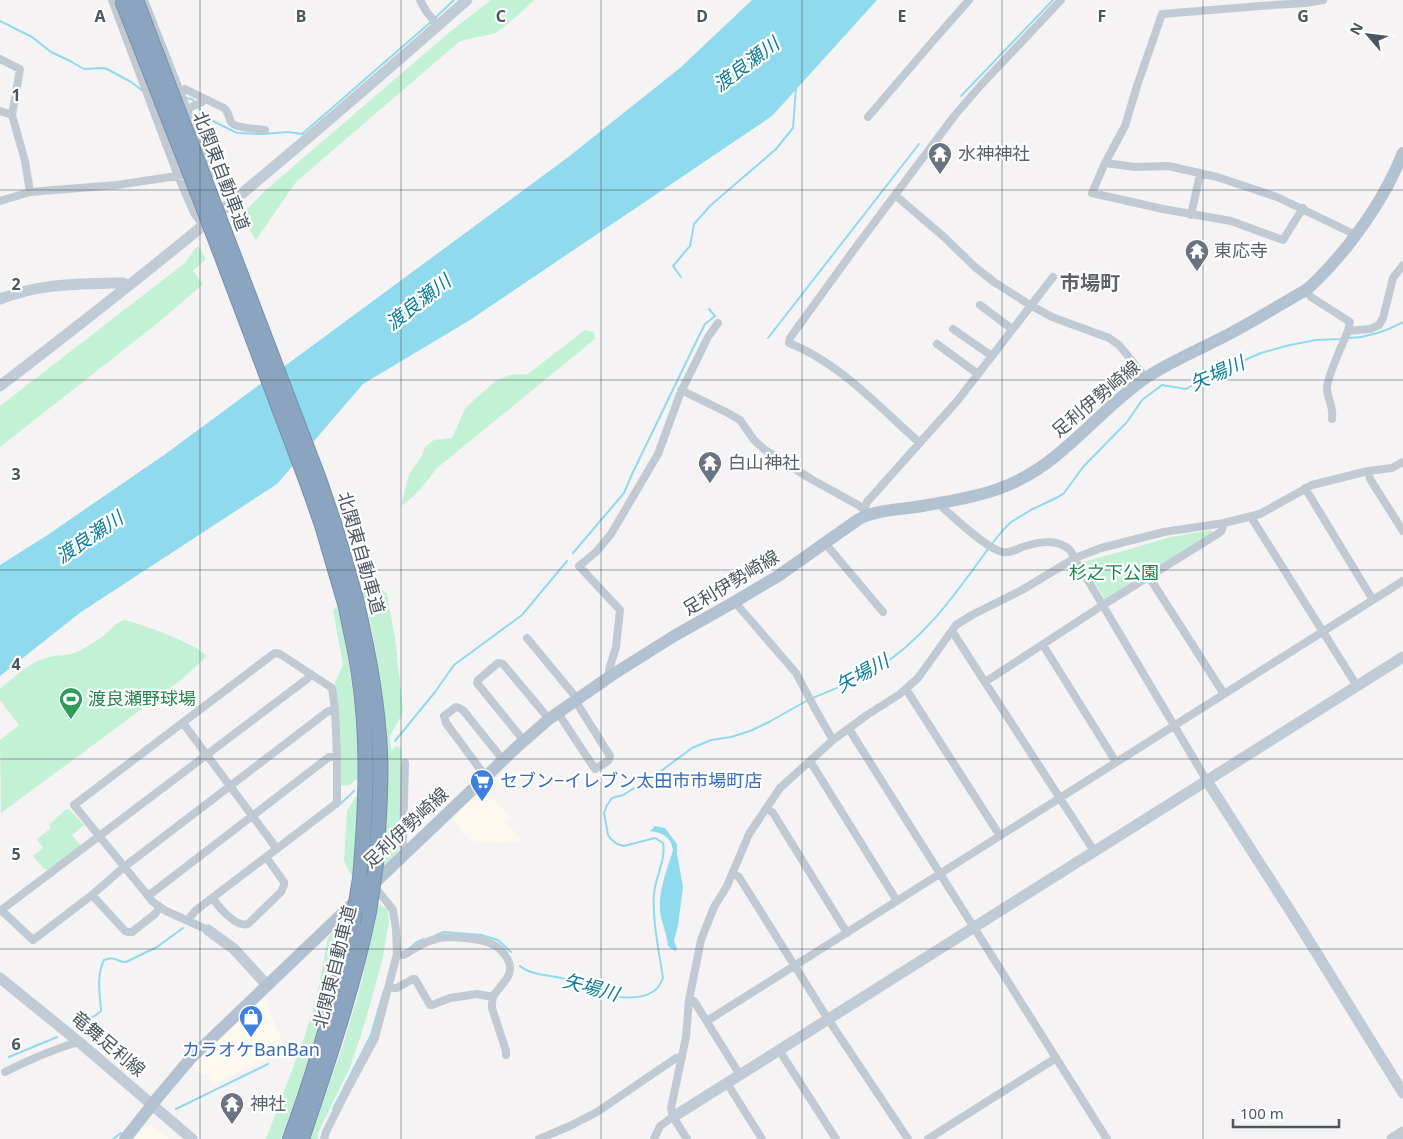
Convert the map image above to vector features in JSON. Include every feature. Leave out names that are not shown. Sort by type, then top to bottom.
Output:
[{"type":"highway","name":"北関東自動車道","points":[[122,0],[308,485],[367,648],[374,687],[380,751],[380,804],[376,864],[369,912],[347,1002],[302,1139]]},
{"type":"highway","name":"北関東自動車道","points":[[136,0],[319,479],[335,526],[351,603],[366,752],[366,881],[353,922],[328,1026],[290,1139]]},
{"type":"main road","name":"足利伊勢崎線","points":[[125,1139],[191,1058],[267,985],[366,881],[408,851],[524,741],[576,699],[674,636],[778,576],[867,511],[921,506],[990,492],[1016,481],[1045,464],[1146,378],[1173,362],[1232,333],[1306,290],[1324,274],[1379,203],[1403,153]]},
{"type":"street","points":[[112,0],[178,176],[194,213],[204,225]]},
{"type":"street","points":[[0,201],[30,192],[117,185],[197,173],[212,173],[144,0]]},
{"type":"street","points":[[420,0],[438,26]]},
{"type":"street","points":[[0,386],[204,225],[467,0]]},
{"type":"street","points":[[868,117],[969,0]]},
{"type":"street","points":[[920,443],[856,383],[826,363],[789,343],[792,334],[955,114],[1061,0]]},
{"type":"street","points":[[1302,208],[1283,240],[1231,221],[1191,215],[1092,194],[1105,162],[1125,126],[1162,14],[1306,4],[1323,0]]},
{"type":"street","points":[[0,59],[20,69],[12,115],[25,161],[30,192]]},
{"type":"street","points":[[185,90],[226,110],[233,124],[265,130]]},
{"type":"street","points":[[187,109],[202,102],[204,99]]},
{"type":"street","points":[[0,111],[12,115]]},
{"type":"street","points":[[1105,162],[1135,167],[1168,166],[1217,177],[1277,197],[1356,235]]},
{"type":"street","points":[[1191,215],[1200,174]]},
{"type":"street","points":[[895,195],[994,282],[1030,305],[1055,318],[1109,338],[1119,345],[1146,378]]},
{"type":"street","points":[[1348,331],[1370,329],[1378,325],[1383,318],[1393,278],[1403,265]]},
{"type":"street","points":[[682,390],[740,420],[754,440],[765,450],[867,511],[867,502],[978,374],[1053,277]]},
{"type":"street","points":[[0,299],[45,286],[123,283],[128,286]]},
{"type":"street","points":[[1306,290],[1311,297],[1350,322],[1327,383],[1328,395],[1333,409],[1332,419]]},
{"type":"street","points":[[980,305],[1012,329]]},
{"type":"street","points":[[612,675],[610,670],[616,647],[620,610],[579,566],[596,552],[611,534],[658,454],[682,390],[708,337],[718,322]]},
{"type":"street","points":[[953,329],[992,356]]},
{"type":"street","points":[[937,344],[978,374]]},
{"type":"street","points":[[687,1139],[673,1117],[671,1108],[686,1037],[689,1000],[697,956],[714,906],[733,873],[749,834],[780,788],[833,740],[867,714],[906,689],[918,678],[956,625],[1022,590],[1075,558],[1101,548],[1164,532],[1252,517],[1305,488],[1368,471],[1392,468],[1403,462]]},
{"type":"street","points":[[1368,471],[1370,479],[1403,531]]},
{"type":"street","points":[[1305,488],[1373,600]]},
{"type":"street","points":[[940,502],[943,508],[994,548],[1002,552],[1008,552],[1036,543],[1051,542],[1065,546],[1070,550],[1207,781],[1298,922],[1403,1093]]},
{"type":"street","points":[[1252,517],[1358,686]]},
{"type":"street","points":[[985,682],[1103,605],[1219,533],[1224,523]]},
{"type":"street","points":[[825,543],[883,612]]},
{"type":"street","points":[[1149,577],[1224,694]]},
{"type":"street","points":[[707,1021],[1403,581]]},
{"type":"street","points":[[736,601],[739,607],[796,673],[833,740]]},
{"type":"street","points":[[952,631],[1094,851]]},
{"type":"street","points":[[524,741],[477,683],[498,663],[503,664],[554,716],[595,769],[608,761],[610,756],[578,705],[574,695],[527,638]]},
{"type":"street","points":[[1043,645],[1116,762]]},
{"type":"street","points":[[189,921],[193,913],[337,802],[337,757],[332,688],[280,654],[275,653],[74,805],[148,896],[160,907],[189,921],[208,930],[234,949],[267,985]]},
{"type":"street","points":[[654,1139],[660,1126],[673,1117],[1403,657]]},
{"type":"street","points":[[311,674],[307,679],[1,911],[33,940],[230,786],[327,712],[334,710]]},
{"type":"street","points":[[906,689],[1000,836]]},
{"type":"street","points":[[486,776],[446,723],[444,716],[456,707],[463,710],[503,760]]},
{"type":"street","points":[[183,723],[277,849]]},
{"type":"street","points":[[849,729],[1107,1139]]},
{"type":"street","points":[[148,896],[329,758],[337,757]]},
{"type":"street","points":[[810,761],[897,901]]},
{"type":"street","points":[[405,763],[403,845],[408,851]]},
{"type":"street","points":[[767,808],[773,813],[847,932]]},
{"type":"street","points":[[212,898],[225,913],[239,924],[245,926],[248,924],[281,892],[284,885],[284,882],[266,857]]},
{"type":"street","points":[[733,873],[739,877],[828,1019],[908,1139]]},
{"type":"street","points":[[324,1139],[346,1090],[375,1038],[397,954],[396,929],[392,910],[387,902],[366,881]]},
{"type":"street","points":[[92,894],[128,932],[132,932],[155,914],[160,907]]},
{"type":"street","points":[[397,954],[404,955],[420,945],[444,938],[473,939],[493,944],[502,952],[510,965],[510,969],[504,982],[493,997],[492,1008],[506,1055]]},
{"type":"street","name":"竜舞足利線","points":[[0,978],[79,1042],[192,1139]]},
{"type":"street","points":[[389,988],[397,988],[415,979],[430,1005],[450,998],[477,994],[493,997]]},
{"type":"street","points":[[689,1000],[694,1001],[740,1074]]},
{"type":"street","points":[[5,1072],[59,1048],[79,1042]]},
{"type":"street","points":[[779,1050],[836,1139]]},
{"type":"street","points":[[539,1139],[597,1112],[676,1058],[682,1057]]},
{"type":"street","points":[[928,1139],[1056,1058]]},
{"type":"street","points":[[727,1083],[762,1139]]},
{"type":"street","points":[[1392,1139],[1403,1132]]},
{"type":"shaded area","name":"セブン−イレブン太田市市場町店","points":[[483,788],[512,818],[507,822],[521,841],[501,843],[476,841],[469,839],[461,832],[453,817]]},
{"type":"shaded area","name":"カラオケBanBan","points":[[265,995],[282,1041],[280,1050],[259,1063],[212,1084],[208,1075],[195,1070],[192,1066]]},
{"type":"shaded area","points":[[151,1126],[169,1139],[134,1139],[143,1128]]},
{"type":"green space","points":[[491,0],[534,0],[496,33],[460,41],[296,182],[256,240],[247,226],[242,230],[235,221],[267,189],[451,31]]},
{"type":"green space","points":[[198,246],[206,259],[193,271],[203,284],[159,322],[0,447],[0,406],[186,262]]},
{"type":"green space","points":[[585,330],[594,332],[595,339],[437,468],[421,489],[401,506],[409,474],[422,456],[425,447],[434,440],[452,438],[465,409],[475,399],[497,380],[510,375],[528,374]]},
{"type":"green space","name":"杉之下公園","points":[[1211,530],[1213,533],[1108,599],[1104,598],[1084,564],[1086,561],[1166,538]]},
{"type":"green space","points":[[370,584],[380,587],[387,594],[395,638],[403,710],[390,736],[391,751],[396,746],[401,748],[402,786],[399,850],[383,866],[387,804],[387,764],[384,711],[376,652],[362,586]]},
{"type":"green space","points":[[338,606],[352,691],[357,735],[358,778],[350,785],[341,786],[335,682],[343,665],[333,610]]},
{"type":"green space","name":"渡良瀬野球場","points":[[125,620],[181,640],[201,651],[206,656],[181,680],[1,813],[0,740],[19,725],[0,700],[0,689],[36,662],[49,657],[78,652],[103,636],[119,622]]},
{"type":"green space","points":[[358,793],[354,881],[344,861],[347,811]]},
{"type":"green space","points":[[66,809],[70,810],[84,825],[72,835],[81,846],[49,870],[44,869],[33,856],[43,848],[37,839],[51,828],[49,825]]},
{"type":"green space","points":[[378,904],[388,909],[389,922],[382,961],[364,1026],[350,1067],[318,1133],[318,1139],[310,1139],[344,1042],[359,992]]},
{"type":"green space","points":[[346,921],[326,1004],[281,1139],[266,1139],[304,1038],[316,1000],[328,937]]},
{"type":"water","name":"渡良瀬川","points":[[752,0],[877,0],[772,116],[470,320],[363,384],[277,484],[81,612],[0,676],[0,565],[46,536],[164,455],[567,158],[680,68]]},
{"type":"water","points":[[655,826],[665,828],[677,844],[683,887],[674,941],[677,949],[675,951],[668,946],[660,912],[660,896],[673,850],[666,836],[650,831]]},
{"type":"waterway","points":[[435,18],[454,0]]},
{"type":"waterway","points":[[961,96],[1053,0]]},
{"type":"waterway","points":[[0,21],[32,37],[51,52],[84,69],[107,69],[143,91]]},
{"type":"waterway","points":[[198,107],[207,118],[237,133],[289,132],[302,134],[432,21]]},
{"type":"waterway","points":[[681,277],[673,266],[690,246],[694,224],[711,205],[776,149],[793,128],[796,88]]},
{"type":"waterway","points":[[185,98],[192,99],[195,103]]},
{"type":"waterway","points":[[768,338],[919,144]]},
{"type":"waterway","points":[[573,553],[624,493],[705,324],[715,316],[709,309]]},
{"type":"waterway","name":"矢場川","points":[[1349,338],[1377,333],[1403,322]]},
{"type":"waterway","name":"矢場川","points":[[991,545],[1011,522],[1064,493],[1083,467],[1127,422],[1142,400],[1162,385],[1186,389],[1209,376],[1261,353],[1316,340],[1342,339]]},
{"type":"waterway","name":"矢場川","points":[[813,698],[876,669],[909,644],[938,615],[988,549]]},
{"type":"waterway","points":[[395,741],[435,692],[454,665],[522,615],[567,561]]},
{"type":"waterway","name":"矢場川","points":[[520,966],[537,974],[562,978],[586,989],[611,996],[639,997],[654,991],[661,984],[663,978],[655,925],[654,903],[655,887],[664,849],[663,843],[655,838],[624,846],[617,844],[608,835],[604,813],[607,805],[612,798],[623,795],[657,774],[692,748],[711,740],[731,737],[750,731],[808,700]]},
{"type":"waterway","points":[[337,807],[354,791]]},
{"type":"waterway","points":[[77,1026],[101,1011],[99,979],[104,960],[112,958],[126,962],[157,947],[183,928]]},
{"type":"waterway","name":"矢場川","points":[[436,935],[444,932],[481,935],[498,940],[511,952]]},
{"type":"waterway","name":"矢場川","points":[[413,945],[424,939]]},
{"type":"waterway","name":"矢場川","points":[[333,1109],[371,1035],[384,990]]},
{"type":"waterway","points":[[9,1057],[57,1037]]},
{"type":"waterway","points":[[176,1109],[268,1064]]},
{"type":"waterway","points":[[113,1139],[121,1133]]},
{"type":"place","name":"水神神社","points":[[940,175]]},
{"type":"place","name":"東応寺","points":[[1197,272]]},
{"type":"place","name":"白山神社","points":[[710,484]]},
{"type":"place","name":"渡良瀬野球場","points":[[71,720]]},
{"type":"place","name":"セブン−イレブン太田市市場町店","points":[[482,802]]},
{"type":"place","name":"カラオケBanBan","points":[[251,1038]]},
{"type":"place","name":"神社","points":[[232,1125]]},
{"type":"district","name":"市場町","points":[[1090,283]]}]
